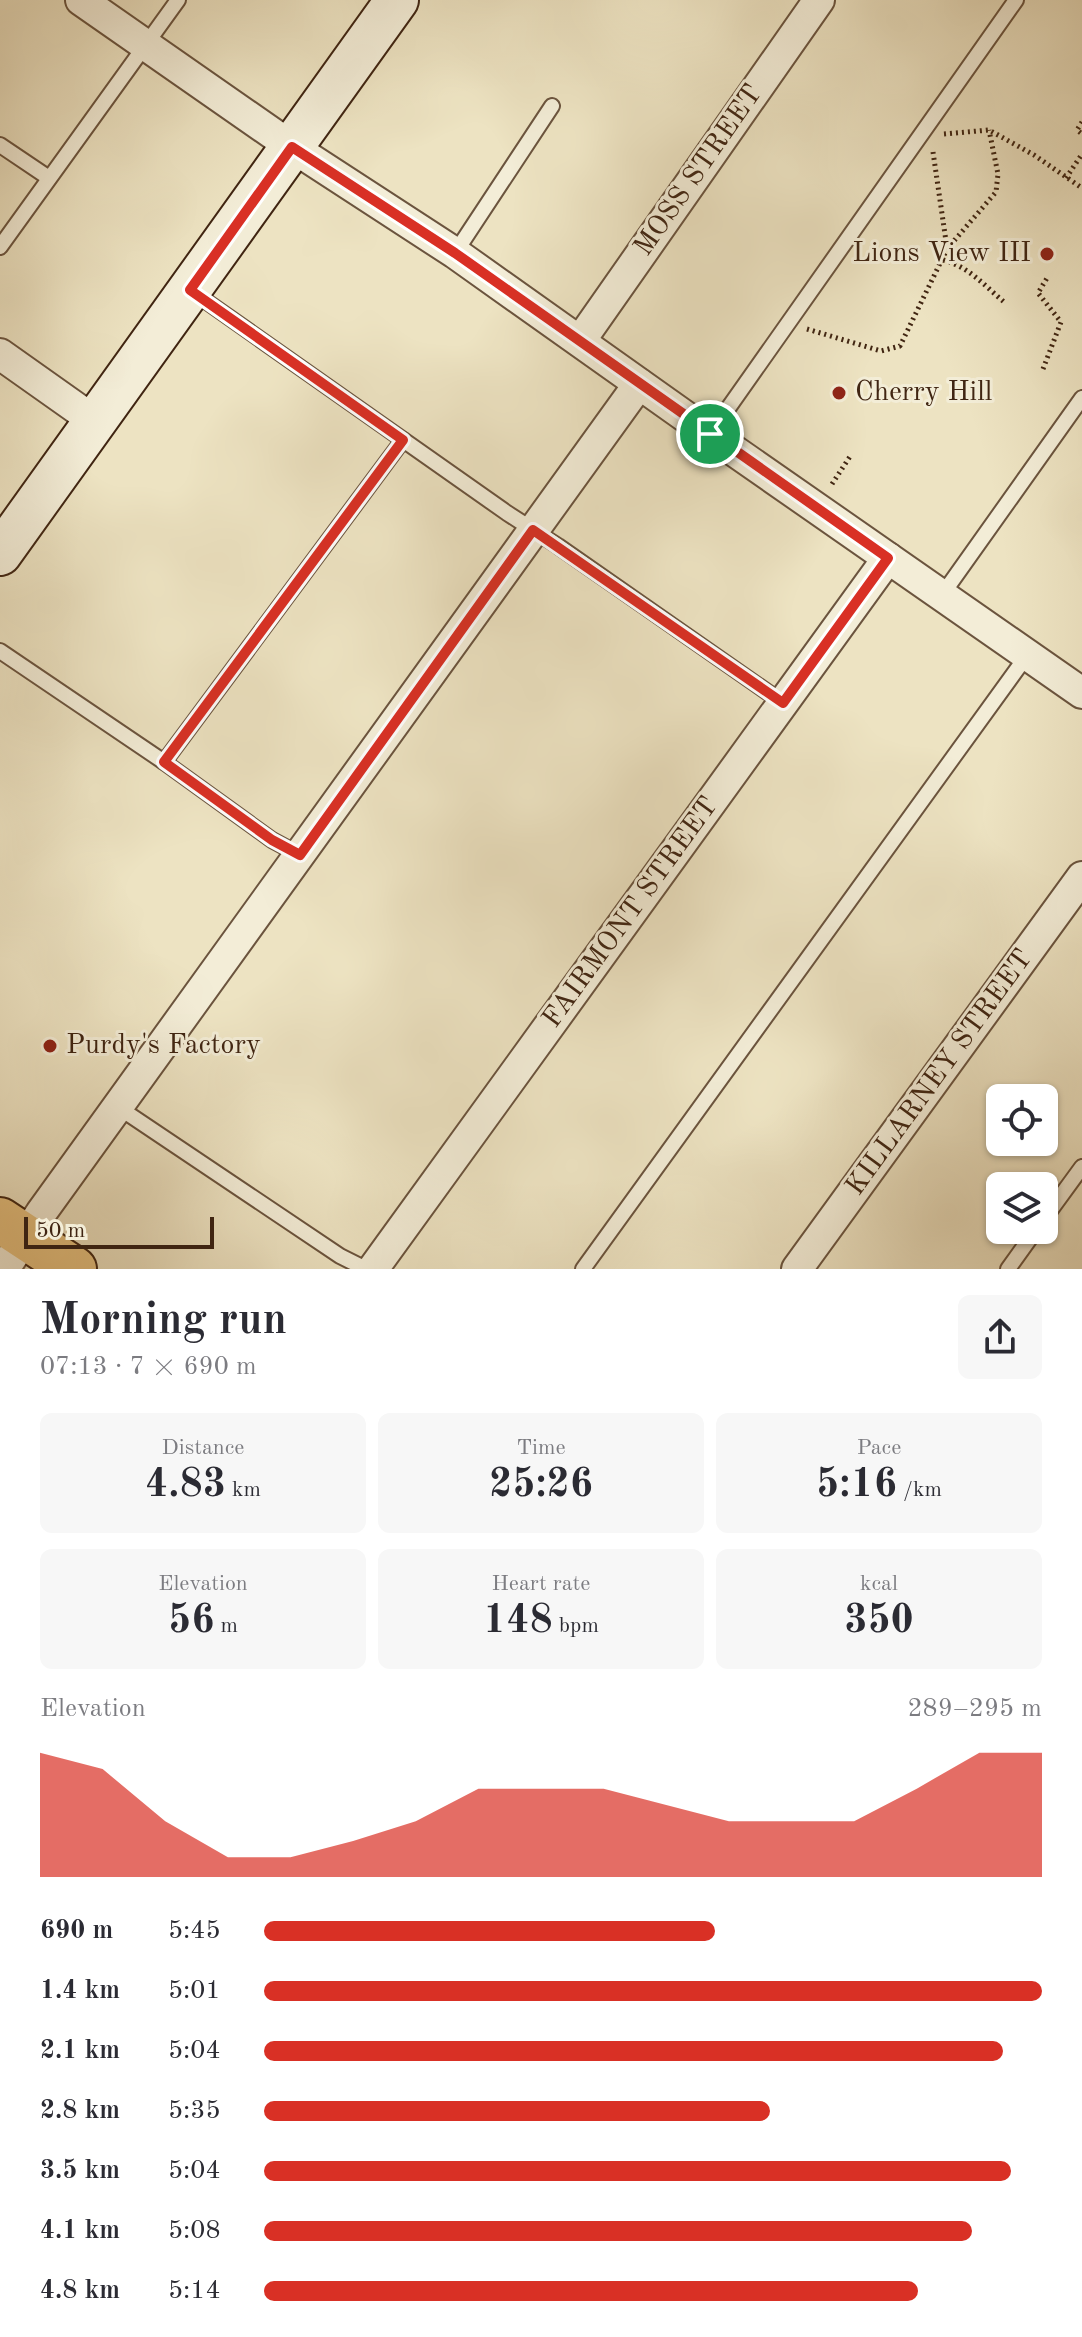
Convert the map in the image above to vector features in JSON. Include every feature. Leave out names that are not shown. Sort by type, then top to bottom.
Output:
[{"type":"main road","points":[[10,1242],[68,1267]]},
{"type":"street","points":[[81,0],[292,147],[455,253],[888,558],[1080,687]]},
{"type":"street","points":[[0,554],[397,0]]},
{"type":"street","name":"MOSS STREET","points":[[580,341],[819,0]]},
{"type":"street","points":[[0,354],[96,422]]},
{"type":"street","points":[[10,1242],[118,1107],[639,384]]},
{"type":"street","name":"FAIRMONT STREET","points":[[373,1269],[888,558]]},
{"type":"street","name":"KILLARNEY STREET","points":[[797,1269],[1082,877]]},
{"type":"lane","points":[[0,247],[178,0]]},
{"type":"lane","points":[[710,434],[1016,0]]},
{"type":"lane","points":[[455,253],[552,106]]},
{"type":"lane","points":[[0,145],[49,178]]},
{"type":"lane","points":[[190,290],[783,703]]},
{"type":"lane","points":[[942,595],[1082,398]]},
{"type":"lane","points":[[164,762],[403,440]]},
{"type":"lane","points":[[0,651],[164,762],[272,840],[300,855]]},
{"type":"lane","points":[[583,1269],[1028,654]]},
{"type":"lane","points":[[118,1107],[340,1256],[366,1269]]},
{"type":"lane","points":[[1058,1200],[1082,1167]]},
{"type":"lane","points":[[1008,1269],[1026,1244]]},
{"type":"path","points":[[1082,122],[1077,130],[1082,134]]},
{"type":"path","points":[[789,323],[881,351],[900,346],[947,249],[996,192],[998,174],[989,130]]},
{"type":"path","points":[[947,249],[932,150],[945,133],[989,130],[1034,155],[1082,188]]},
{"type":"path","points":[[1066,178],[1082,154]]},
{"type":"path","points":[[943,260],[969,272],[1004,302]]},
{"type":"path","points":[[1043,369],[1061,322],[1038,293],[1047,278]]},
{"type":"path","points":[[832,484],[851,455]]},
{"type":"place","name":"Lions View III","points":[[1047,254]]},
{"type":"place","name":"Cherry Hill","points":[[839,393]]},
{"type":"place","name":"Purdy's Factory","points":[[50,1046]]},
{"type":"route","points":[[292,147],[455,253],[710,434],[888,558],[783,703],[533,530],[300,855],[272,840],[164,762],[403,440],[190,290],[292,147]]}]
